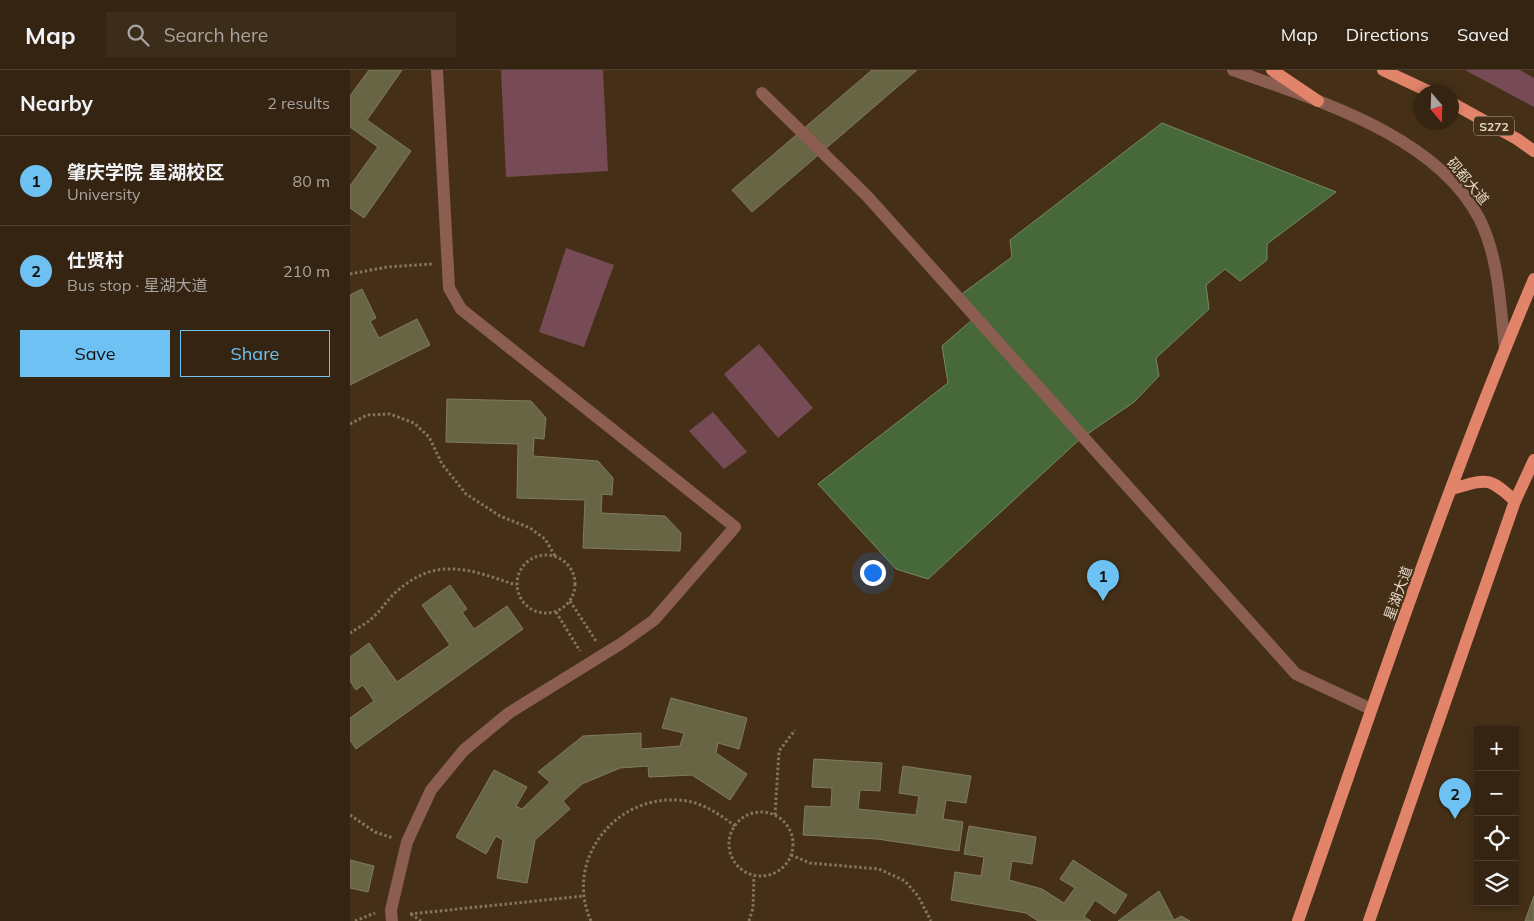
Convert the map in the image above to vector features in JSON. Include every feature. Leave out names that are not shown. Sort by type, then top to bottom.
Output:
[{"type":"main road","points":[[1272,70],[1318,101]]},
{"type":"main road","points":[[1382,70],[1415,85]]},
{"type":"main road","name":"S272","points":[[1459,107],[1517,139],[1534,151]]},
{"type":"main road","name":"星湖大道","points":[[1298,921],[1371,709],[1505,348],[1534,279]]},
{"type":"main road","points":[[1369,921],[1516,502],[1534,460]]},
{"type":"main road","points":[[1452,489],[1484,480],[1499,486],[1516,502]]},
{"type":"street","points":[[392,916],[407,842],[431,790],[464,750],[509,714],[605,654],[654,620],[735,526],[468,314],[449,288],[437,70]]},
{"type":"street","name":"砚都大道","points":[[1233,70],[1318,101],[1394,137],[1440,168],[1462,193],[1479,218],[1487,240],[1496,275],[1505,348]]},
{"type":"street","points":[[762,93],[867,196],[1296,674],[1371,709]]},
{"type":"path","points":[[350,274],[387,267],[448,264]]},
{"type":"path","points":[[350,424],[367,416],[390,414],[414,423],[429,437],[442,464],[466,494],[500,516],[530,528],[545,539],[555,556],[570,567],[574,575],[574,593],[570,601],[556,612],[537,613],[529,609],[518,594],[516,585],[522,568],[528,561],[546,555],[555,556]]},
{"type":"path","points":[[350,633],[369,621],[396,592],[414,579],[433,571],[455,568],[476,571],[516,585]]},
{"type":"path","points":[[570,601],[605,654]]},
{"type":"path","points":[[556,612],[588,665]]},
{"type":"path","points":[[775,815],[779,751],[794,730]]},
{"type":"path","points":[[591,921],[584,896],[585,870],[596,842],[610,824],[628,810],[652,802],[677,800],[710,808],[735,826]]},
{"type":"path","points":[[755,812],[775,815],[784,820],[794,839],[791,855],[784,868],[774,873],[754,876],[745,872],[732,858],[730,839],[735,826],[746,816],[755,812]]},
{"type":"path","points":[[350,815],[375,832],[407,842]]},
{"type":"path","points":[[791,855],[810,863],[879,868],[905,881],[918,896],[931,921]]},
{"type":"path","points":[[749,921],[753,908],[754,876]]},
{"type":"path","points":[[410,914],[584,896]]},
{"type":"path","points":[[355,921],[370,914],[392,916]]},
{"type":"shaded area","points":[[501,70],[603,70],[608,171],[506,177]]},
{"type":"shaded area","points":[[1465,70],[1520,70],[1534,78],[1534,107]]},
{"type":"shaded area","points":[[1162,123],[1336,192],[1267,244],[1267,260],[1240,281],[1225,269],[1206,285],[1209,309],[1156,358],[1159,376],[1134,402],[1080,439],[928,579],[896,569],[818,484],[948,383],[942,346],[973,319],[955,299],[1012,257],[1010,240]]},
{"type":"shaded area","points":[[566,248],[614,265],[584,347],[539,332]]},
{"type":"shaded area","points":[[759,344],[813,408],[778,438],[724,374]]},
{"type":"shaded area","points":[[713,412],[747,452],[724,469],[689,431]]},
{"type":"building","points":[[369,70],[402,70],[367,120],[411,151],[364,218],[350,208],[350,186],[378,147],[350,127],[350,96]]},
{"type":"building","points":[[872,70],[917,70],[752,212],[732,190]]},
{"type":"building","points":[[362,289],[376,318],[370,321],[379,338],[417,319],[430,345],[350,385],[350,295]]},
{"type":"building","points":[[447,399],[531,401],[546,418],[544,439],[534,438],[533,456],[598,461],[613,478],[612,495],[602,494],[601,513],[665,516],[681,533],[680,551],[583,548],[585,500],[517,498],[518,444],[446,442]]},
{"type":"building","points":[[450,585],[467,609],[462,612],[474,629],[507,606],[523,629],[356,749],[350,740],[350,718],[374,701],[363,685],[356,690],[350,681],[350,657],[369,643],[397,682],[450,645],[422,605]]},
{"type":"building","points":[[671,698],[747,718],[739,749],[718,743],[716,753],[747,774],[730,800],[692,775],[649,777],[648,766],[620,768],[582,784],[563,801],[570,809],[535,840],[527,883],[497,878],[503,840],[496,836],[486,854],[456,837],[494,770],[527,787],[516,806],[522,809],[550,782],[538,772],[583,736],[641,733],[641,749],[680,746],[684,733],[662,728]]},
{"type":"building","points":[[814,759],[882,763],[880,791],[860,790],[858,809],[916,815],[919,796],[899,793],[903,766],[971,776],[966,803],[946,800],[943,819],[963,822],[959,851],[877,839],[803,835],[805,806],[831,807],[832,788],[812,787]]},
{"type":"building","points":[[969,826],[1036,837],[1032,864],[1012,861],[1009,880],[1042,889],[1064,903],[1075,888],[1060,879],[1073,860],[1127,895],[1115,914],[1095,900],[1084,917],[1091,921],[1038,921],[1026,913],[951,900],[955,872],[981,876],[984,857],[964,854]]},
{"type":"building","points":[[350,860],[374,866],[368,892],[350,888]]},
{"type":"building","points":[[1159,891],[1174,920],[1181,916],[1190,921],[1118,921]]},
{"type":"building","points":[[1534,896],[1534,921],[1525,921]]},
{"type":"place","name":"肇庆学院 星湖校区","points":[[1103,601]]},
{"type":"place","name":"仕贤村","points":[[1455,819]]}]
